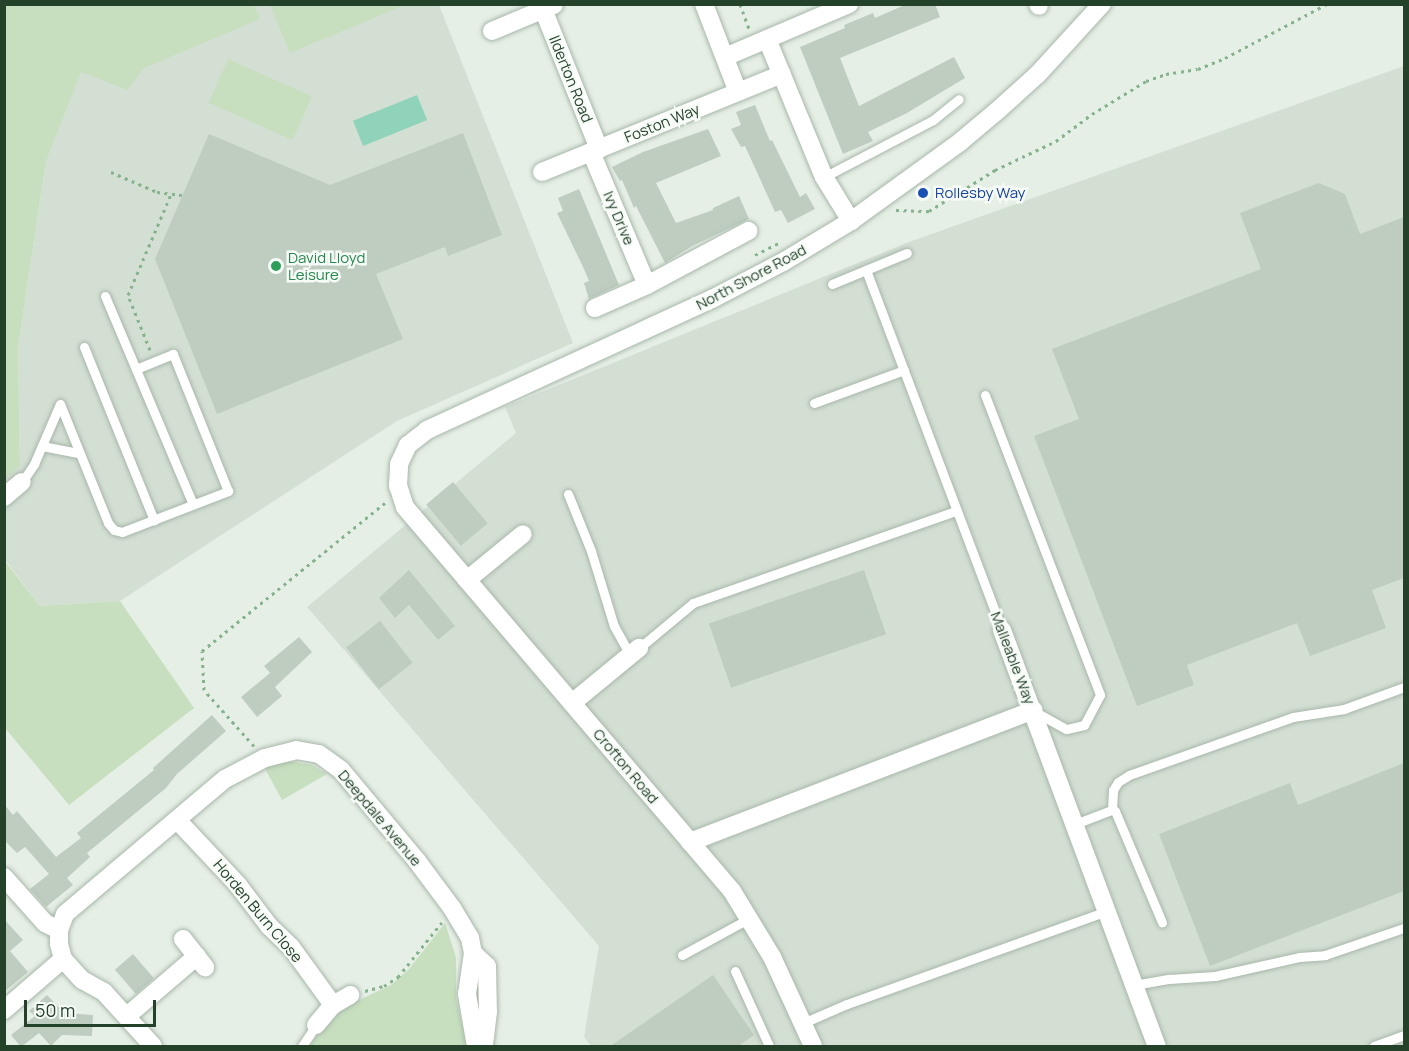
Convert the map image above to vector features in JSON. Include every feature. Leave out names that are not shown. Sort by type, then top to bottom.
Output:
[{"type":"street","points":[[704,4],[738,92]]},
{"type":"street","points":[[725,57],[849,4]]},
{"type":"street","name":"North Shore Road","points":[[405,507],[398,486],[399,464],[408,445],[427,430],[712,299],[783,262],[851,221],[960,142],[997,111],[1038,74],[1102,4]]},
{"type":"street","points":[[492,31],[539,8]]},
{"type":"street","name":"Ilderton Road","points":[[539,8],[595,150]]},
{"type":"street","points":[[761,41],[782,74],[824,177],[851,221]]},
{"type":"street","name":"Foston Way","points":[[542,172],[782,74]]},
{"type":"street","name":"Ivy Drive","points":[[595,150],[647,285]]},
{"type":"street","points":[[595,308],[647,285],[748,231]]},
{"type":"street","points":[[4,497],[22,482]]},
{"type":"street","name":"Crofton Road","points":[[405,507],[690,842],[750,918],[813,1047]]},
{"type":"street","points":[[467,580],[522,534]]},
{"type":"street","name":"Malleable Way","points":[[1002,630],[1157,1047]]},
{"type":"street","points":[[572,703],[634,652]]},
{"type":"street","points":[[690,842],[1033,710]]},
{"type":"street","name":"Deepdale Avenue","points":[[59,930],[65,914],[225,779],[265,758],[296,750],[319,754],[341,770],[417,861],[452,908],[470,938],[473,952],[487,966],[488,1012],[483,1047]]},
{"type":"street","name":"Horden Burn Close","points":[[178,820],[238,885],[269,926],[291,947],[333,1005]]},
{"type":"street","points":[[4,878],[45,923],[59,930],[59,944],[63,959],[82,980],[104,992],[153,1047]]},
{"type":"street","points":[[127,1016],[201,962],[183,939]]},
{"type":"street","points":[[4,1010],[63,959]]},
{"type":"street","points":[[316,1025],[333,1005],[350,995]]},
{"type":"lane","points":[[824,177],[933,120],[959,99]]},
{"type":"lane","points":[[832,284],[907,254]]},
{"type":"lane","name":"Malleable Way","points":[[866,270],[1002,630]]},
{"type":"lane","points":[[105,296],[193,504]]},
{"type":"lane","points":[[84,347],[154,520]]},
{"type":"lane","points":[[22,482],[42,446],[60,404],[108,523],[114,530],[122,532],[228,491],[173,354],[136,369]]},
{"type":"lane","points":[[814,403],[904,370]]},
{"type":"lane","points":[[985,395],[1100,695],[1084,725],[1066,729],[1033,710]]},
{"type":"lane","points":[[42,446],[79,453]]},
{"type":"lane","points":[[568,494],[591,551],[614,626],[634,652],[693,603],[956,510]]},
{"type":"lane","points":[[1162,922],[1119,817],[1112,810],[1113,790],[1118,782],[1129,775],[1293,717],[1344,710],[1404,687]]},
{"type":"lane","points":[[1075,824],[1112,810]]},
{"type":"lane","points":[[802,1023],[847,1004],[1107,911]]},
{"type":"lane","points":[[682,955],[750,918]]},
{"type":"lane","points":[[1134,985],[1168,979],[1215,976],[1299,957],[1324,955],[1404,928]]},
{"type":"lane","points":[[735,971],[769,1047]]},
{"type":"lane","points":[[302,1047],[316,1025]]},
{"type":"lane","points":[[1374,1047],[1404,1035]]},
{"type":"path","points":[[740,4],[761,41]]},
{"type":"path","points":[[875,203],[888,209],[929,211],[995,170],[1056,141],[1092,114],[1146,81],[1166,74],[1198,69],[1225,58],[1327,4]]},
{"type":"path","points":[[111,172],[157,192],[182,195]]},
{"type":"path","points":[[154,361],[128,295],[171,194]]},
{"type":"path","points":[[265,758],[204,690],[202,651],[387,501]]},
{"type":"path","points":[[350,995],[384,986],[398,977],[432,932],[446,919]]},
{"type":"shaded area","points":[[5,4],[254,5],[260,19],[144,68],[127,90],[81,72],[46,161],[18,347],[20,466],[5,479]]},
{"type":"shaded area","points":[[50,5],[439,5],[573,343],[397,421],[120,601],[40,606],[5,560],[5,479],[20,466],[18,347],[46,161]]},
{"type":"shaded area","points":[[270,5],[405,5],[290,53]]},
{"type":"shaded area","points":[[228,59],[312,96],[293,140],[208,103]]},
{"type":"shaded area","points":[[1404,66],[1404,1046],[591,1046],[584,1037],[599,946],[307,607],[516,433],[505,407],[909,242]]},
{"type":"shaded area","points":[[417,95],[427,120],[363,146],[353,121]]},
{"type":"shaded area","points":[[4,560],[40,606],[120,601],[194,708],[69,805],[5,728]]},
{"type":"shaded area","points":[[288,761],[312,765],[327,774],[282,800],[264,767]]},
{"type":"shaded area","points":[[445,923],[456,957],[456,998],[467,1046],[310,1046],[319,1031],[344,1007],[391,985],[409,969]]},
{"type":"building","points":[[907,4],[935,4],[940,17],[840,58],[859,106],[954,57],[965,78],[907,113],[868,132],[873,141],[843,154],[800,47],[873,13],[875,18]]},
{"type":"building","points":[[755,105],[770,141],[772,140],[800,197],[806,193],[815,209],[788,223],[781,210],[775,212],[745,146],[741,147],[731,129],[741,125],[736,112]]},
{"type":"building","points":[[708,129],[721,156],[656,183],[676,223],[713,210],[739,196],[749,219],[692,246],[665,263],[636,206],[634,208],[622,180],[620,181],[612,167],[643,152]]},
{"type":"building","name":"David Lloyd Leisure","points":[[463,133],[502,235],[448,256],[445,247],[376,274],[403,339],[217,414],[155,259],[209,134],[330,185]]},
{"type":"building","points":[[1319,183],[1345,194],[1360,234],[1404,217],[1404,578],[1372,590],[1386,628],[1310,656],[1297,623],[1187,665],[1194,685],[1137,706],[1034,436],[1079,419],[1052,349],[1261,269],[1240,213]]},
{"type":"building","points":[[579,189],[619,285],[589,299],[584,283],[589,281],[557,213],[563,211],[558,198]]},
{"type":"building","points":[[453,482],[488,523],[461,546],[426,504]]},
{"type":"building","points":[[409,570],[455,626],[438,640],[409,605],[395,618],[379,598]]},
{"type":"building","points":[[864,570],[886,634],[731,688],[709,623]]},
{"type":"building","points":[[380,621],[413,663],[379,689],[346,647]]},
{"type":"building","points":[[299,637],[312,652],[275,687],[282,696],[257,717],[241,697],[270,673],[264,666]]},
{"type":"building","points":[[212,715],[226,731],[177,774],[166,788],[87,853],[90,857],[67,878],[73,885],[46,907],[30,889],[49,874],[25,847],[17,853],[4,840],[4,804],[13,815],[17,811],[56,857],[81,838],[77,833],[154,770],[153,768]]},
{"type":"building","points":[[1404,763],[1404,891],[1210,966],[1159,834],[1290,783],[1298,805]]},
{"type":"building","points":[[4,919],[23,940],[10,951],[28,972],[4,992]]},
{"type":"building","points":[[133,954],[154,978],[136,994],[115,970]]},
{"type":"building","points":[[713,975],[754,1035],[737,1047],[609,1047]]},
{"type":"building","points":[[47,995],[64,1013],[93,1015],[92,1036],[62,1035],[51,1046],[39,1033],[21,1047],[11,1035],[35,1016],[29,1011]]},
{"type":"place","name":"Rollesby Way","points":[[923,193]]},
{"type":"place","name":"David Lloyd Leisure","points":[[276,266]]}]
